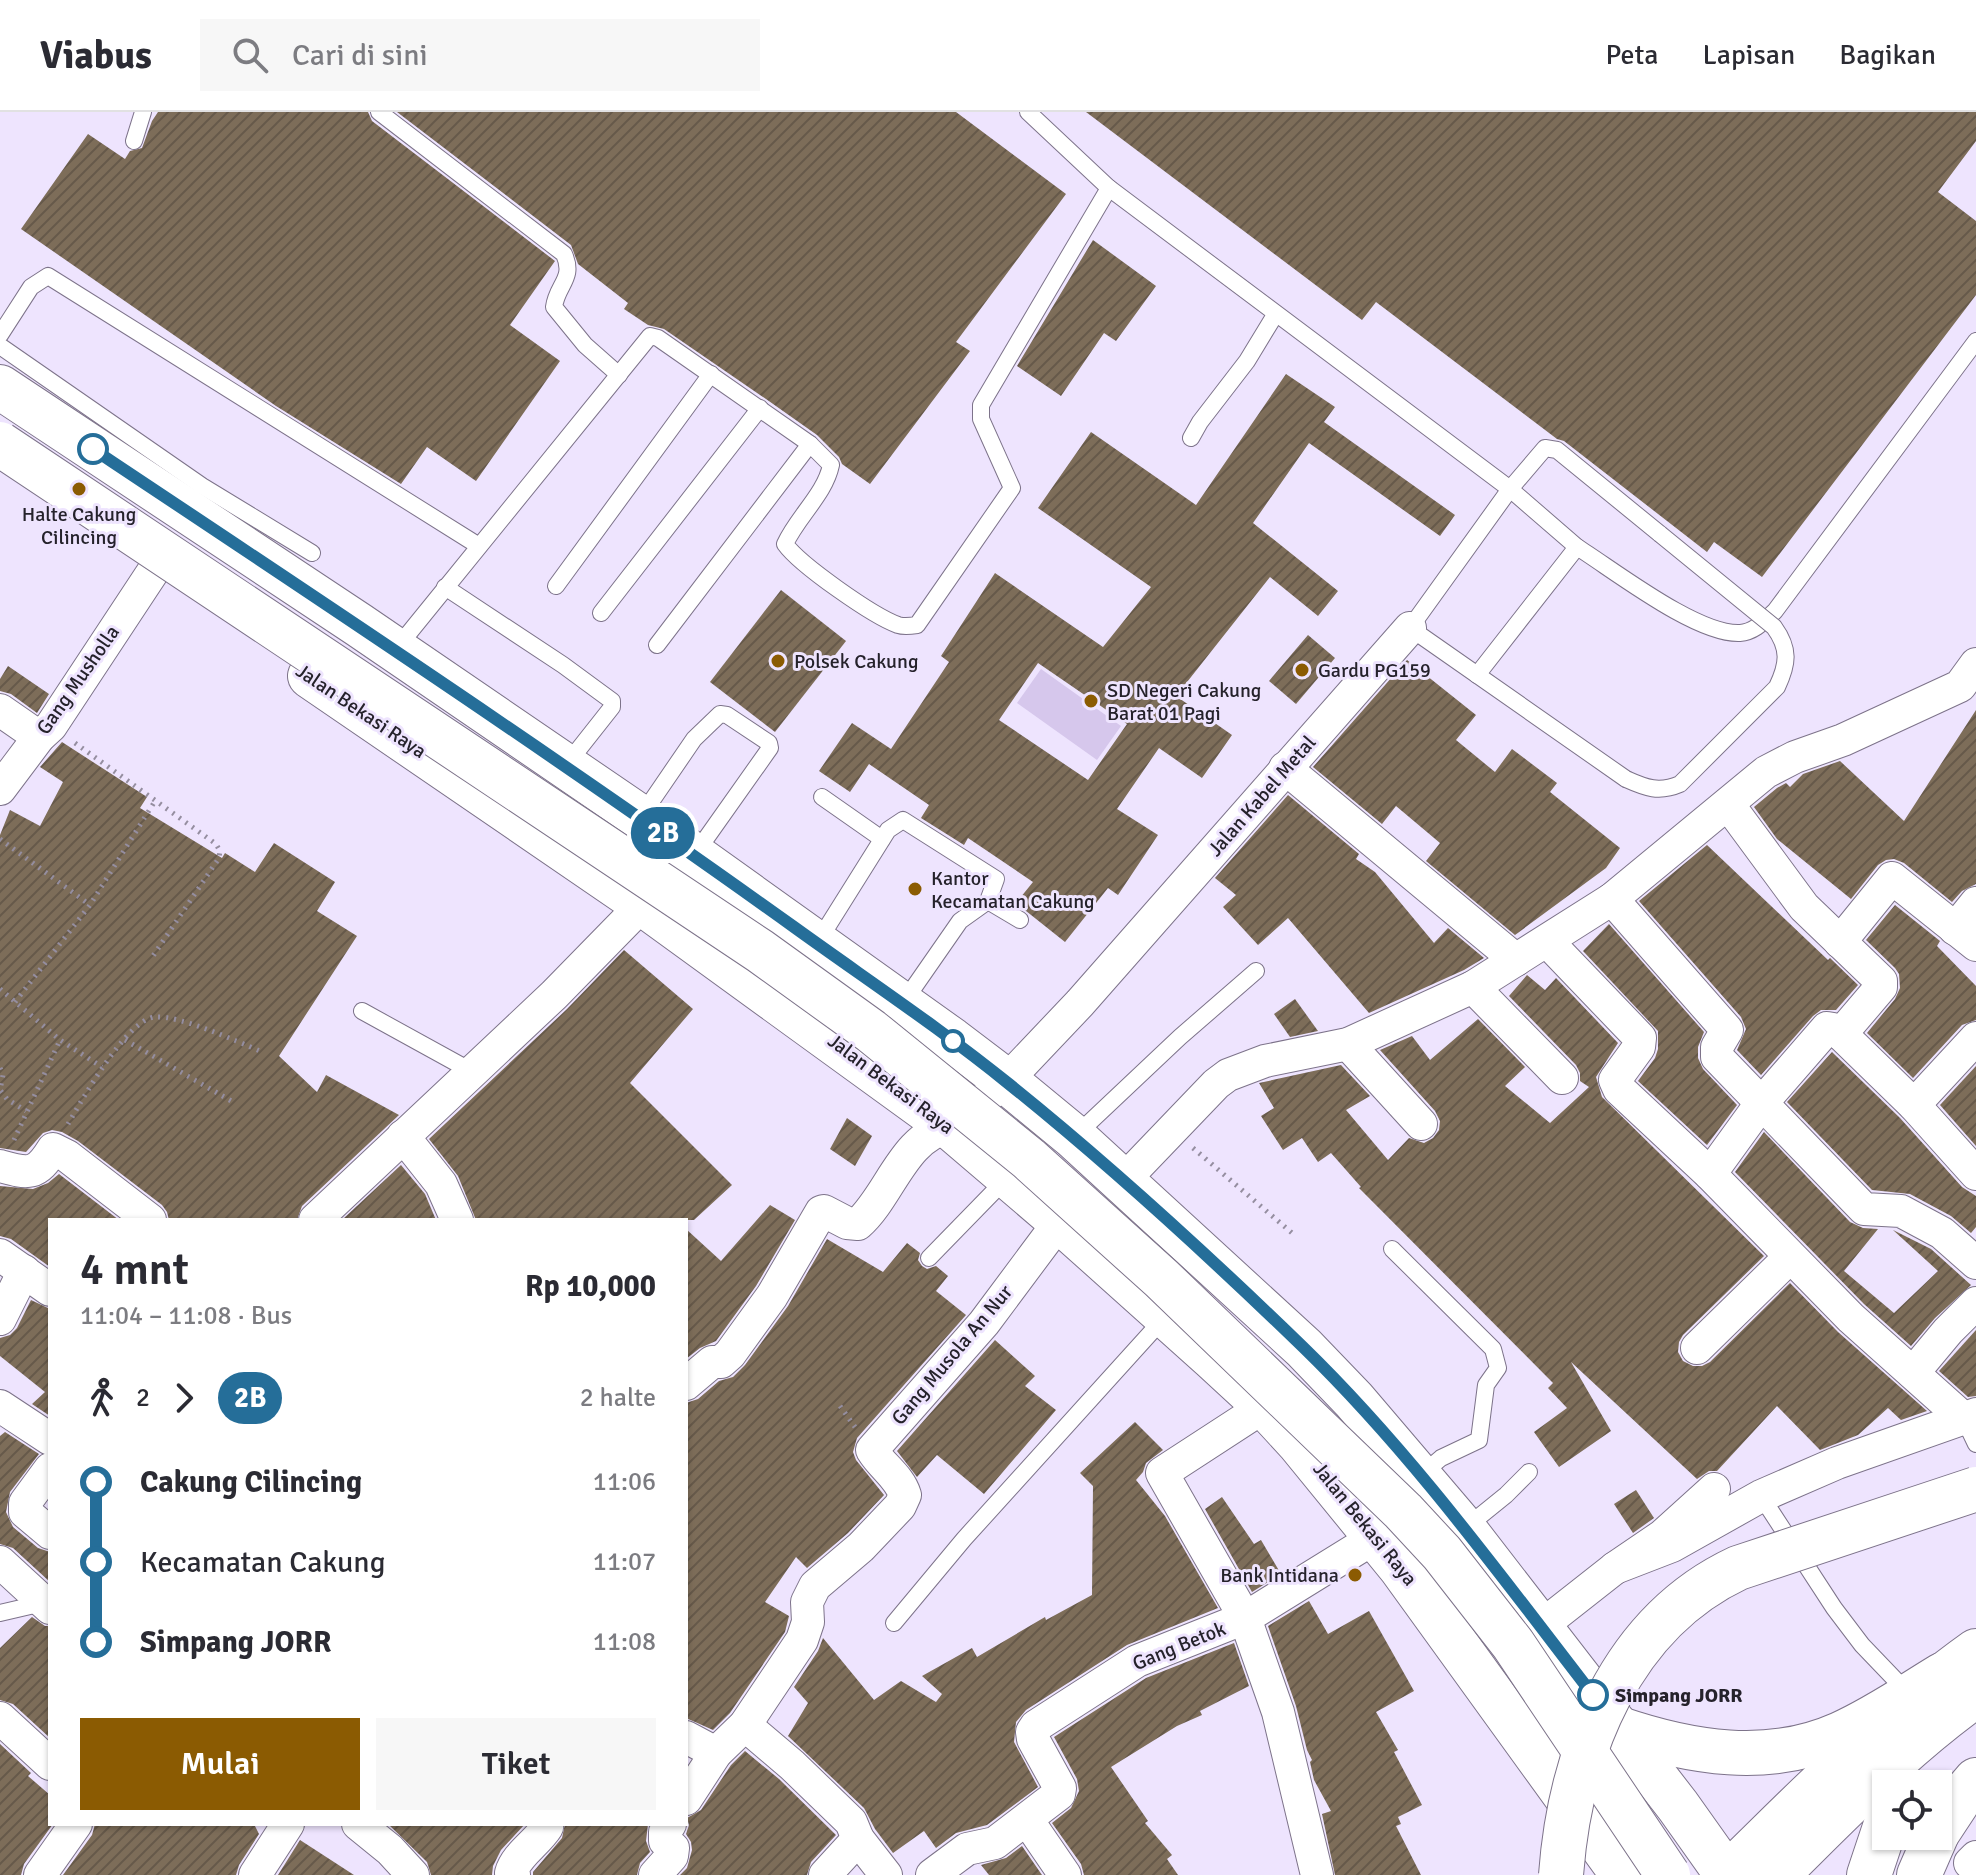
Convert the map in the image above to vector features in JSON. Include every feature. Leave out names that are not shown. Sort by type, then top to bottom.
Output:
[{"type":"highway","name":"Jalan Bekasi Raya","points":[[0,387],[395,650],[694,855],[950,1127],[1060,1221],[1265,1406],[1299,1443],[1376,1537],[1553,1775],[1623,1875]]},
{"type":"highway","points":[[0,444],[760,951],[883,1041],[1029,1159],[1209,1323],[1442,1553],[1513,1644],[1668,1875]]},
{"type":"highway","name":"Jalan Bekasi Raya","points":[[0,466],[643,904],[902,1004],[1006,1081],[1123,1181],[1304,1348],[1354,1400],[1464,1529],[1727,1875]]},
{"type":"highway","points":[[1561,1875],[1569,1808],[1581,1761],[1595,1724],[1630,1663],[1681,1602],[1710,1582],[1747,1565],[1976,1489]]},
{"type":"highway","points":[[1553,1775],[1617,1728],[1651,1740],[1715,1752],[1779,1751],[1839,1734],[1956,1683]]},
{"type":"highway","points":[[1917,1770],[1945,1733],[1956,1683]]},
{"type":"highway","points":[[1727,1875],[1878,1729],[1956,1683]]},
{"type":"highway","points":[[1777,1875],[1889,1765],[1948,1715],[1956,1683]]},
{"type":"highway","points":[[1952,1813],[1976,1780]]},
{"type":"highway","points":[[1869,1875],[1877,1850]]},
{"type":"highway","points":[[1919,1875],[1930,1850]]},
{"type":"street","name":"Gang Musholla","points":[[0,789],[45,731],[154,570]]},
{"type":"street","name":"Jalan Kabel Metal","points":[[688,1382],[712,1362],[721,1362],[730,1354],[772,1296],[821,1212],[847,1223],[858,1224],[917,1145],[939,1129],[950,1127],[1006,1081],[1143,934],[1410,628]]},
{"type":"street","points":[[1123,1181],[1228,1075],[1265,1061],[1348,1044],[1473,987],[1612,899],[1766,772],[1971,684]]},
{"type":"street","points":[[0,710],[45,731]]},
{"type":"street","points":[[1285,768],[1516,960]]},
{"type":"street","points":[[1728,804],[1804,907],[1881,981],[1881,987],[1841,1034]]},
{"type":"street","points":[[1840,942],[1892,878],[1965,937],[1976,903]]},
{"type":"street","points":[[1612,899],[1722,1022],[1727,1030],[1717,1047],[1717,1057],[1760,1105],[1864,1209],[1901,1211],[1971,1250]]},
{"type":"street","points":[[317,1218],[554,995],[643,904]]},
{"type":"street","points":[[1547,941],[1640,1038],[1639,1047],[1615,1080],[1616,1085],[1710,1174],[1851,1318],[1972,1426]]},
{"type":"street","points":[[1473,987],[1562,1078]]},
{"type":"street","points":[[1710,1174],[1760,1105],[1827,1028],[1841,1034],[1914,1105],[1976,1174]]},
{"type":"street","points":[[1914,1105],[1976,1038]]},
{"type":"street","points":[[1348,1044],[1421,1124]]},
{"type":"street","points":[[403,1136],[441,1184],[456,1218]]},
{"type":"street","points":[[4,1159],[21,1172],[33,1171],[42,1166],[53,1149],[67,1156],[147,1218]]},
{"type":"street","name":"Gang Musola An Nur","points":[[745,1725],[802,1640],[808,1622],[807,1602],[815,1586],[861,1547],[900,1506],[905,1495],[900,1482],[879,1462],[872,1450],[984,1323],[1060,1221]]},
{"type":"street","points":[[1697,1348],[1790,1257]]},
{"type":"street","points":[[0,1319],[25,1272]]},
{"type":"street","points":[[1913,1373],[1976,1303]]},
{"type":"street","points":[[0,1406],[48,1438]]},
{"type":"street","points":[[1265,1406],[1162,1473],[1245,1618],[1278,1712],[1317,1875]]},
{"type":"street","points":[[1615,1568],[1672,1546],[1761,1496],[1837,1463],[1972,1426]]},
{"type":"street","points":[[48,1472],[25,1503],[25,1512],[48,1531]]},
{"type":"street","points":[[1540,1627],[1615,1568],[1662,1536],[1714,1489]]},
{"type":"street","name":"Gang Betok","points":[[1028,1821],[1059,1794],[1060,1788],[1033,1739],[1032,1732],[1036,1726],[1137,1661],[1245,1618],[1376,1537]]},
{"type":"street","points":[[0,1562],[48,1602]]},
{"type":"street","points":[[0,1718],[48,1762]]},
{"type":"street","points":[[688,1796],[716,1753],[745,1725],[851,1822],[858,1839],[886,1875]]},
{"type":"street","points":[[688,1738],[716,1753]]},
{"type":"street","points":[[932,1875],[967,1849],[995,1843],[1028,1821],[1065,1875]]},
{"type":"street","points":[[51,1871],[75,1826]]},
{"type":"street","points":[[255,1875],[287,1826]]},
{"type":"street","points":[[360,1826],[390,1850],[413,1875]]},
{"type":"street","points":[[514,1875],[511,1869],[546,1826]]},
{"type":"street","points":[[655,1875],[672,1856],[673,1848],[665,1841],[669,1826]]},
{"type":"street","points":[[825,1875],[858,1839]]},
{"type":"lane","points":[[134,141],[143,112]]},
{"type":"lane","points":[[379,112],[564,254],[569,266],[568,275],[555,296],[554,307],[585,345],[619,375]]},
{"type":"lane","points":[[1028,112],[1109,188],[1510,489],[1577,547],[1691,620],[1714,630],[1742,633],[1760,626],[1775,611],[1976,341]]},
{"type":"lane","points":[[395,650],[650,336],[658,338],[760,408],[810,444],[831,465],[828,479],[793,526],[785,544],[820,574],[875,612],[901,626],[917,625],[1012,488],[981,419],[981,405],[1109,188]]},
{"type":"lane","points":[[0,335],[31,287],[48,276],[479,546]]},
{"type":"lane","points":[[1191,438],[1247,361],[1275,315]]},
{"type":"lane","points":[[0,346],[202,486],[312,553]]},
{"type":"lane","points":[[556,586],[711,374]]},
{"type":"lane","points":[[601,613],[760,408]]},
{"type":"lane","points":[[657,645],[810,444]]},
{"type":"lane","name":"Jalan Kabel Metal","points":[[1410,628],[1510,489],[1540,452],[1552,448],[1774,627],[1784,642],[1787,656],[1785,671],[1777,687],[1680,784],[1666,790],[1649,789],[1626,779],[1477,675]]},
{"type":"lane","points":[[1410,628],[1477,675],[1577,547]]},
{"type":"lane","points":[[445,587],[612,701],[612,707],[566,766]]},
{"type":"lane","points":[[640,817],[694,739],[720,714],[727,715],[769,743],[770,748],[694,855]]},
{"type":"lane","points":[[822,797],[882,839]]},
{"type":"lane","points":[[802,967],[882,839],[892,825],[903,820],[996,879],[988,901],[960,921],[902,1004]]},
{"type":"lane","points":[[988,901],[1020,920]]},
{"type":"lane","points":[[1074,1137],[1180,1037],[1256,971]]},
{"type":"lane","points":[[362,1011],[471,1071]]},
{"type":"lane","points":[[929,1258],[1009,1177]]},
{"type":"lane","points":[[1392,1249],[1493,1349],[1498,1368],[1486,1385],[1479,1440],[1441,1458],[1420,1476]]},
{"type":"lane","points":[[894,1623],[964,1539],[1165,1317]]},
{"type":"lane","points":[[1464,1529],[1529,1472]]},
{"type":"lane","points":[[1761,1496],[1834,1608],[1862,1645],[1956,1683]]},
{"type":"lane","points":[[0,1613],[48,1602]]},
{"type":"path","points":[[45,731],[155,801],[216,844],[220,851],[219,858],[153,956]]},
{"type":"path","points":[[15,1002],[90,905],[155,801]]},
{"type":"path","points":[[0,839],[90,905]]},
{"type":"path","points":[[0,989],[60,1040],[102,1067]]},
{"type":"path","points":[[53,1149],[102,1067],[142,1020],[156,1016],[204,1028],[260,1051]]},
{"type":"path","points":[[4,1159],[60,1040]]},
{"type":"path","points":[[125,1040],[233,1102]]},
{"type":"path","points":[[0,1068],[3,1075],[0,1090],[7,1099],[26,1111]]},
{"type":"path","points":[[1172,1131],[1292,1233]]},
{"type":"shaded area","points":[[1041,669],[1121,726],[1097,760],[1017,703]]},
{"type":"building","points":[[158,112],[368,112],[372,121],[555,261],[510,325],[560,361],[476,481],[427,447],[401,484],[276,406],[21,229],[88,134],[125,159],[130,151],[142,148]]},
{"type":"building","points":[[397,112],[956,112],[1066,194],[956,342],[970,351],[870,484],[842,464],[817,435],[664,329],[648,325],[624,309],[628,303],[578,264],[571,245]]},
{"type":"building","points":[[1086,112],[1976,112],[1976,141],[1938,192],[1976,221],[1976,295],[1762,577],[1714,542],[1707,552],[1376,302],[1362,320]]},
{"type":"building","points":[[1093,240],[1156,286],[1116,341],[1104,333],[1061,396],[1017,366]]},
{"type":"building","points":[[1286,374],[1335,407],[1324,422],[1455,515],[1440,536],[1309,443],[1253,523],[1338,591],[1318,616],[1270,577],[1176,696],[1232,735],[1202,778],[1159,748],[1117,809],[1158,835],[1118,895],[1108,888],[1065,942],[1016,903],[1033,882],[968,838],[964,845],[921,818],[929,805],[869,764],[850,792],[819,771],[852,723],[891,749],[949,662],[941,656],[995,573],[1103,647],[1151,587],[1038,508],[1091,432],[1196,505]],"holes":[[[1038,663],[1127,724],[1088,780],[999,720]]]},
{"type":"building","name":"Polsek Cakung","points":[[781,590],[846,641],[775,732],[710,682]]},
{"type":"building","name":"Gardu PG159","points":[[1308,635],[1335,658],[1296,704],[1269,681]]},
{"type":"building","points":[[1407,660],[1476,715],[1456,740],[1495,772],[1512,749],[1557,783],[1550,792],[1620,848],[1606,868],[1515,935],[1426,861],[1440,843],[1396,806],[1382,824],[1313,767]]},
{"type":"building","points":[[8,666],[49,694],[37,713],[11,694],[0,691],[0,679]]},
{"type":"building","points":[[1976,710],[1976,884],[1962,891],[1952,902],[1904,863],[1894,859],[1878,865],[1851,899],[1777,839],[1754,807],[1786,783],[1790,787],[1803,774],[1840,761],[1904,821]]},
{"type":"building","points":[[62,742],[147,797],[140,808],[222,858],[225,853],[255,872],[274,843],[335,882],[317,911],[357,936],[279,1056],[317,1092],[326,1075],[399,1115],[302,1206],[298,1218],[168,1218],[162,1205],[62,1132],[52,1130],[43,1133],[26,1152],[0,1148],[0,835],[10,810],[40,826],[63,782],[40,767]]},
{"type":"building","points":[[1288,795],[1359,854],[1356,859],[1375,872],[1434,943],[1448,928],[1484,958],[1369,1013],[1288,918],[1258,945],[1223,907],[1236,895],[1215,878]]},
{"type":"building","points":[[1707,845],[1858,985],[1836,1010],[1821,1010],[1813,1016],[1761,1075],[1737,1050],[1746,1029],[1741,1017],[1639,901]]},
{"type":"building","points":[[1895,905],[1940,941],[1937,946],[1976,986],[1976,1020],[1962,1025],[1913,1078],[1867,1033],[1895,999],[1900,988],[1899,974],[1895,968],[1866,940]]},
{"type":"building","points":[[1609,924],[1704,1032],[1698,1047],[1698,1058],[1703,1069],[1737,1105],[1707,1145],[1638,1081],[1655,1058],[1658,1031],[1583,951]]},
{"type":"building","points":[[624,950],[693,1009],[630,1083],[732,1185],[694,1220],[475,1218],[458,1176],[429,1139],[567,1009]]},
{"type":"building","points":[[1527,975],[1545,990],[1556,978],[1618,1043],[1596,1077],[1602,1097],[1764,1256],[1683,1335],[1678,1352],[1683,1361],[1693,1366],[1710,1362],[1790,1283],[1838,1332],[1927,1411],[1901,1420],[1888,1408],[1858,1435],[1820,1450],[1777,1406],[1717,1471],[1709,1471],[1697,1479],[1571,1362],[1611,1431],[1559,1467],[1534,1432],[1567,1408],[1548,1388],[1553,1383],[1359,1188],[1331,1153],[1318,1162],[1302,1138],[1283,1150],[1261,1116],[1274,1108],[1259,1083],[1341,1065],[1370,1096],[1346,1110],[1388,1160],[1409,1138],[1424,1143],[1433,1138],[1439,1130],[1440,1121],[1435,1111],[1380,1050],[1412,1036],[1430,1060],[1478,1019],[1525,1067],[1505,1086],[1550,1123],[1589,1087],[1580,1081],[1576,1065],[1509,996]]},
{"type":"building","points":[[1295,999],[1318,1031],[1290,1037],[1274,1014]]},
{"type":"building","points":[[1832,1052],[1900,1118],[1962,1187],[1976,1196],[1976,1227],[1971,1233],[1951,1216],[1910,1194],[1872,1190],[1787,1102]]},
{"type":"building","points":[[1976,1066],[1976,1146],[1940,1105]]},
{"type":"building","points":[[847,1118],[872,1136],[855,1166],[830,1149]]},
{"type":"building","points":[[1764,1132],[1850,1222],[1863,1228],[1878,1229],[1844,1271],[1894,1313],[1938,1271],[1893,1230],[1931,1249],[1971,1285],[1935,1318],[1911,1346],[1864,1304],[1735,1172]]},
{"type":"building","points":[[401,1165],[425,1194],[435,1218],[344,1218]]},
{"type":"building","points":[[59,1174],[116,1218],[48,1218],[48,1266],[11,1239],[0,1236],[0,1186],[33,1189]]},
{"type":"building","points":[[770,1205],[795,1220],[756,1286],[716,1341],[688,1357],[688,1231],[721,1261]]},
{"type":"building","points":[[827,1239],[883,1272],[907,1243],[920,1253],[918,1260],[922,1266],[927,1269],[936,1266],[948,1276],[936,1291],[966,1315],[857,1438],[853,1452],[856,1460],[884,1495],[848,1533],[807,1568],[796,1557],[765,1602],[789,1616],[785,1632],[730,1713],[713,1730],[688,1719],[688,1402],[698,1399],[719,1381],[733,1377],[788,1306]]},
{"type":"building","points":[[31,1300],[48,1308],[48,1415],[32,1404],[45,1392],[0,1356],[0,1338],[10,1335],[17,1328]]},
{"type":"building","points":[[1976,1330],[1976,1396],[1968,1397],[1939,1371]]},
{"type":"building","points":[[995,1340],[1035,1376],[1025,1386],[1056,1410],[984,1494],[937,1455],[917,1477],[897,1451]]},
{"type":"building","points":[[1135,1422],[1163,1450],[1146,1463],[1136,1480],[1165,1516],[1218,1608],[1127,1645],[1026,1710],[1016,1722],[1014,1742],[1038,1787],[987,1825],[956,1833],[936,1848],[924,1831],[893,1853],[864,1808],[788,1736],[808,1703],[794,1687],[823,1638],[874,1700],[901,1681],[936,1702],[942,1694],[922,1676],[972,1648],[977,1657],[1045,1617],[1046,1620],[1092,1595],[1093,1486],[1080,1473]]},
{"type":"building","points":[[5,1432],[39,1454],[10,1492],[6,1512],[13,1527],[38,1548],[48,1551],[48,1580],[13,1548],[0,1544],[0,1436]]},
{"type":"building","points":[[1636,1490],[1654,1518],[1633,1533],[1614,1504]]},
{"type":"building","points":[[1222,1497],[1254,1544],[1261,1540],[1281,1574],[1252,1592],[1205,1509]]},
{"type":"building","points":[[1309,1601],[1328,1634],[1369,1611],[1414,1691],[1376,1712],[1398,1750],[1394,1752],[1422,1805],[1398,1817],[1401,1824],[1396,1826],[1421,1875],[1335,1875],[1322,1814],[1331,1811],[1314,1780],[1312,1760],[1296,1706],[1268,1626]]},
{"type":"building","points":[[32,1617],[48,1626],[48,1736],[13,1704],[0,1700],[0,1648]]},
{"type":"building","points":[[1234,1643],[1249,1686],[1200,1711],[1202,1715],[1177,1726],[1111,1767],[1148,1821],[1145,1823],[1172,1855],[1167,1859],[1178,1875],[1084,1875],[1081,1864],[1052,1823],[1071,1808],[1079,1791],[1077,1779],[1054,1737],[1146,1678]]},
{"type":"building","points":[[0,1744],[48,1793],[48,1826],[52,1826],[24,1864],[21,1875],[0,1875]]},
{"type":"building","points":[[745,1751],[779,1779],[836,1835],[811,1862],[807,1875],[680,1875],[687,1868],[692,1850],[686,1834],[688,1817],[701,1810],[731,1765]]},
{"type":"building","points":[[94,1826],[255,1826],[259,1834],[236,1875],[63,1875],[92,1835]]},
{"type":"building","points":[[390,1826],[523,1826],[501,1850],[492,1875],[431,1875],[427,1862]]},
{"type":"building","points":[[565,1826],[648,1826],[646,1841],[650,1852],[640,1863],[637,1875],[533,1875],[562,1838]]},
{"type":"building","points":[[300,1840],[317,1851],[354,1875],[278,1875]]},
{"type":"building","points":[[1022,1846],[1042,1875],[989,1875],[981,1865],[1006,1858]]},
{"type":"bus line","name":"2B","points":[[93,449],[359,625],[640,817],[927,1022],[1074,1137],[1304,1348],[1354,1400],[1464,1529],[1593,1695]]},
{"type":"place","name":"Halte Cakung Cilincing","points":[[79,489]]},
{"type":"place","name":"Polsek Cakung","points":[[778,661]]},
{"type":"place","name":"Gardu PG159","points":[[1302,670]]},
{"type":"place","name":"SD Negeri Cakung Barat 01 Pagi","points":[[1091,701]]},
{"type":"place","name":"Kantor Kecamatan Cakung","points":[[915,889]]},
{"type":"place","name":"Bank Intidana","points":[[1355,1575]]},
{"type":"place","name":"Simpang JORR","points":[[1593,1695]]}]
